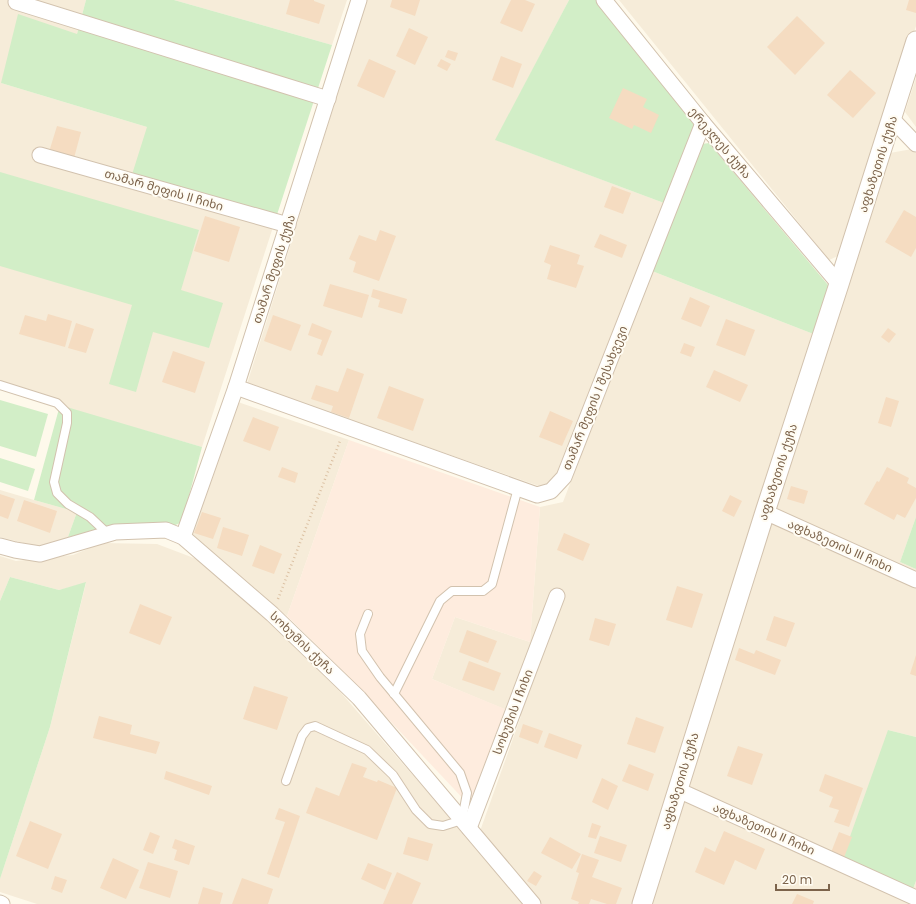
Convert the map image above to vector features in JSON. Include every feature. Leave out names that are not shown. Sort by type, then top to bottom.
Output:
[{"type":"street","name":"თამარ მეფის ქუჩა","points":[[183,537],[236,387],[359,0]]},
{"type":"street","name":"ერეკლეს ქუჩა","points":[[604,0],[704,123],[839,284]]},
{"type":"street","points":[[16,2],[328,99]]},
{"type":"street","name":"აფხაზეთის ქუჩა","points":[[642,904],[765,512],[916,42]]},
{"type":"street","points":[[892,119],[916,144]]},
{"type":"street","name":"თამარ მეფის I შესახვევი","points":[[236,387],[537,495],[551,491],[564,477],[704,123]]},
{"type":"street","name":"თამარ მეფის II ჩიხი","points":[[40,155],[288,225]]},
{"type":"street","name":"აფხაზეთის III ჩიხი","points":[[765,512],[916,580]]},
{"type":"street","name":"სოხუმის ქუჩა","points":[[0,546],[40,554],[116,532],[166,530],[183,537],[272,614],[358,698],[533,904]]},
{"type":"street","name":"სოხუმის I ჩიხი","points":[[466,824],[557,596]]},
{"type":"street","name":"აფხაზეთის II ჩიხი","points":[[678,790],[916,898]]},
{"type":"lane","points":[[0,385],[57,403],[67,413],[67,423],[54,482],[57,493],[68,504],[90,517],[108,534]]},
{"type":"lane","points":[[394,694],[440,601],[452,591],[483,591],[492,584],[518,488]]},
{"type":"lane","points":[[286,781],[302,736],[308,728],[315,726],[367,750],[393,775],[416,810],[430,824],[443,826],[466,824],[467,792],[460,773],[380,677],[362,651],[360,634],[368,614]]},
{"type":"path","points":[[272,614],[346,427]]},
{"type":"shaded area","points":[[0,0],[86,0],[77,34],[1,83],[147,127],[273,227],[202,447],[0,389]]},
{"type":"shaded area","points":[[174,0],[347,0],[332,45]]},
{"type":"shaded area","points":[[367,0],[569,0],[496,140],[664,203],[557,477],[542,487],[247,384]]},
{"type":"shaded area","points":[[619,0],[916,0],[916,26],[840,255],[829,260]]},
{"type":"shaded area","points":[[916,78],[916,127],[905,112]]},
{"type":"shaded area","points":[[912,149],[916,153],[916,517],[900,562],[916,569],[916,737],[888,730],[913,889],[916,881],[916,904],[647,904],[890,153]]},
{"type":"shaded area","points":[[652,271],[816,335],[632,904],[539,904],[479,834],[521,716],[432,679],[455,617],[530,642],[540,507],[563,502]]},
{"type":"shaded area","points":[[238,402],[349,440],[287,616],[193,543],[191,536]]},
{"type":"shaded area","points":[[349,440],[540,507],[530,642],[455,617],[432,679],[505,709],[470,806],[344,672],[287,616]]},
{"type":"shaded area","points":[[0,490],[77,512],[68,537],[43,548],[0,537]]},
{"type":"shaded area","points":[[102,543],[157,544],[207,563],[329,679],[525,904],[37,904],[0,892],[0,879],[50,727],[86,583],[59,590],[10,577],[0,601],[0,556],[16,561],[73,555]]},
{"type":"green space","points":[[86,0],[174,0],[332,45],[273,227],[129,184],[147,127],[1,83],[18,14],[77,34]]},
{"type":"green space","points":[[569,0],[596,0],[697,122],[664,203],[495,140]]},
{"type":"green space","points":[[709,143],[828,285],[816,335],[652,271],[702,144]]},
{"type":"green space","points":[[0,172],[199,230],[181,290],[223,303],[209,348],[153,332],[136,392],[109,384],[132,305],[0,266]]},
{"type":"green space","points":[[0,400],[48,414],[36,457],[0,446]]},
{"type":"green space","points":[[60,405],[202,447],[182,522],[169,528],[120,526],[68,537],[77,512],[34,500]]},
{"type":"green space","points":[[0,458],[35,469],[28,491],[0,482]]},
{"type":"green space","points":[[916,517],[916,569],[900,562]]},
{"type":"green space","points":[[10,577],[59,590],[86,582],[50,727],[0,879],[0,601]]},
{"type":"green space","points":[[888,730],[916,737],[916,881],[913,889],[842,859]]},
{"type":"building","points":[[290,0],[314,0],[325,5],[319,24],[286,14]]},
{"type":"building","points":[[392,0],[420,0],[415,16],[390,7]]},
{"type":"building","points":[[511,0],[525,0],[535,4],[522,32],[500,23]]},
{"type":"building","points":[[909,0],[916,0],[916,13],[906,10]]},
{"type":"building","points":[[797,16],[825,43],[795,75],[767,47]]},
{"type":"building","points":[[409,28],[428,37],[415,65],[396,56]]},
{"type":"building","points":[[448,50],[458,53],[455,61],[445,57]]},
{"type":"building","points":[[501,56],[522,64],[513,88],[492,80]]},
{"type":"building","points":[[369,59],[396,71],[384,98],[357,86]]},
{"type":"building","points":[[441,59],[451,64],[447,71],[437,66]]},
{"type":"building","points":[[850,70],[876,93],[853,118],[827,95]]},
{"type":"building","points":[[623,88],[647,99],[643,107],[659,115],[651,133],[634,125],[632,129],[609,118]]},
{"type":"building","points":[[57,126],[81,132],[74,158],[49,152]]},
{"type":"building","points":[[612,186],[631,193],[623,214],[604,207]]},
{"type":"building","points":[[904,210],[916,217],[916,248],[911,257],[885,242]]},
{"type":"building","points":[[205,216],[240,227],[229,262],[194,251]]},
{"type":"building","points":[[380,230],[396,236],[379,281],[353,272],[356,262],[349,259],[359,235],[376,241]]},
{"type":"building","points":[[600,234],[627,245],[622,258],[594,247]]},
{"type":"building","points":[[550,245],[580,255],[577,264],[584,266],[576,288],[547,279],[551,265],[544,262]]},
{"type":"building","points":[[330,284],[369,295],[362,318],[323,306]]},
{"type":"building","points":[[373,289],[407,299],[402,314],[378,307],[380,300],[371,297]]},
{"type":"building","points":[[690,297],[710,306],[701,327],[681,319]]},
{"type":"building","points":[[48,314],[72,321],[65,347],[19,334],[25,315],[46,321]]},
{"type":"building","points":[[273,315],[301,325],[291,351],[264,341]]},
{"type":"building","points":[[726,319],[755,330],[745,356],[716,345]]},
{"type":"building","points":[[76,323],[94,329],[86,353],[68,348]]},
{"type":"building","points":[[312,323],[332,331],[322,356],[317,354],[322,340],[308,335]]},
{"type":"building","points":[[888,328],[896,334],[889,343],[881,337]]},
{"type":"building","points":[[684,343],[695,347],[691,357],[680,353]]},
{"type":"building","points":[[173,351],[205,362],[195,393],[162,382]]},
{"type":"building","points":[[347,368],[364,374],[349,418],[331,412],[333,406],[311,399],[316,385],[338,392]]},
{"type":"building","points":[[714,370],[748,385],[740,402],[706,387]]},
{"type":"building","points":[[389,386],[424,399],[413,431],[377,418]]},
{"type":"building","points":[[886,397],[899,401],[891,427],[878,423]]},
{"type":"building","points":[[550,411],[573,421],[562,446],[539,437]]},
{"type":"building","points":[[253,417],[279,427],[270,451],[243,441]]},
{"type":"building","points":[[282,467],[298,473],[295,483],[278,477]]},
{"type":"building","points":[[887,467],[909,478],[907,483],[916,488],[916,498],[905,518],[897,514],[894,520],[864,504]]},
{"type":"building","points":[[791,486],[808,491],[804,504],[787,499]]},
{"type":"building","points":[[0,494],[15,499],[8,519],[0,516]]},
{"type":"building","points":[[730,495],[742,501],[734,517],[722,511]]},
{"type":"building","points":[[24,500],[57,511],[50,533],[17,521]]},
{"type":"building","points":[[202,512],[221,518],[213,539],[194,533]]},
{"type":"building","points":[[223,527],[249,535],[242,556],[217,548]]},
{"type":"building","points":[[564,533],[590,544],[583,561],[557,550]]},
{"type":"building","points":[[260,545],[282,554],[274,574],[252,566]]},
{"type":"building","points":[[677,586],[703,594],[692,628],[666,620]]},
{"type":"building","points":[[140,604],[172,617],[160,645],[129,633]]},
{"type":"building","points":[[774,616],[795,623],[786,647],[766,640]]},
{"type":"building","points":[[595,618],[616,624],[609,646],[589,640]]},
{"type":"building","points":[[467,630],[497,641],[488,663],[459,652]]},
{"type":"building","points":[[739,648],[754,654],[756,650],[781,660],[775,675],[735,660]]},
{"type":"building","points":[[916,655],[916,676],[910,674]]},
{"type":"building","points":[[469,661],[501,673],[494,691],[462,680]]},
{"type":"building","points":[[254,686],[288,697],[277,730],[243,719]]},
{"type":"building","points":[[99,716],[132,725],[130,734],[160,742],[156,754],[93,738]]},
{"type":"building","points":[[636,717],[664,727],[655,753],[627,744]]},
{"type":"building","points":[[523,724],[543,731],[538,744],[519,737]]},
{"type":"building","points":[[549,733],[582,745],[577,759],[544,747]]},
{"type":"building","points":[[738,746],[763,754],[752,785],[727,776]]},
{"type":"building","points":[[352,763],[367,768],[363,777],[377,782],[378,780],[397,788],[377,840],[306,813],[316,787],[339,796]]},
{"type":"building","points":[[629,764],[654,774],[648,791],[622,781]]},
{"type":"building","points":[[166,771],[212,786],[209,795],[164,779]]},
{"type":"building","points":[[825,774],[863,788],[849,827],[834,822],[839,810],[829,807],[833,797],[819,791]]},
{"type":"building","points":[[602,778],[618,786],[608,810],[592,802]]},
{"type":"building","points":[[279,808],[300,816],[279,878],[267,874],[285,822],[275,819]]},
{"type":"building","points":[[30,821],[62,834],[48,869],[16,856]]},
{"type":"building","points":[[592,823],[601,826],[596,839],[588,837]]},
{"type":"building","points":[[724,831],[765,849],[756,870],[735,860],[724,885],[695,872],[705,847],[715,852]]},
{"type":"building","points":[[150,832],[160,836],[153,854],[143,850]]},
{"type":"building","points":[[839,832],[852,837],[843,860],[830,855]]},
{"type":"building","points":[[600,836],[627,845],[621,862],[594,853]]},
{"type":"building","points":[[408,837],[433,844],[428,861],[403,854]]},
{"type":"building","points":[[550,837],[581,854],[572,869],[541,853]]},
{"type":"building","points":[[175,839],[195,846],[189,865],[174,860],[177,850],[172,848]]},
{"type":"building","points":[[582,854],[599,860],[592,877],[622,888],[616,904],[607,904],[591,899],[589,904],[578,904],[579,902],[571,899],[579,873],[576,872]]},
{"type":"building","points":[[113,858],[139,870],[126,899],[100,888]]},
{"type":"building","points":[[148,862],[178,871],[170,898],[139,888]]},
{"type":"building","points":[[368,863],[392,873],[385,890],[361,879]]},
{"type":"building","points":[[534,871],[542,876],[536,886],[527,881]]},
{"type":"building","points":[[397,872],[421,883],[412,904],[383,904]]},
{"type":"building","points":[[55,876],[67,880],[62,893],[51,889]]},
{"type":"building","points":[[242,878],[273,889],[268,904],[232,904]]},
{"type":"building","points":[[203,887],[223,893],[220,904],[198,904]]},
{"type":"building","points":[[797,894],[814,901],[813,904],[792,904]]}]
